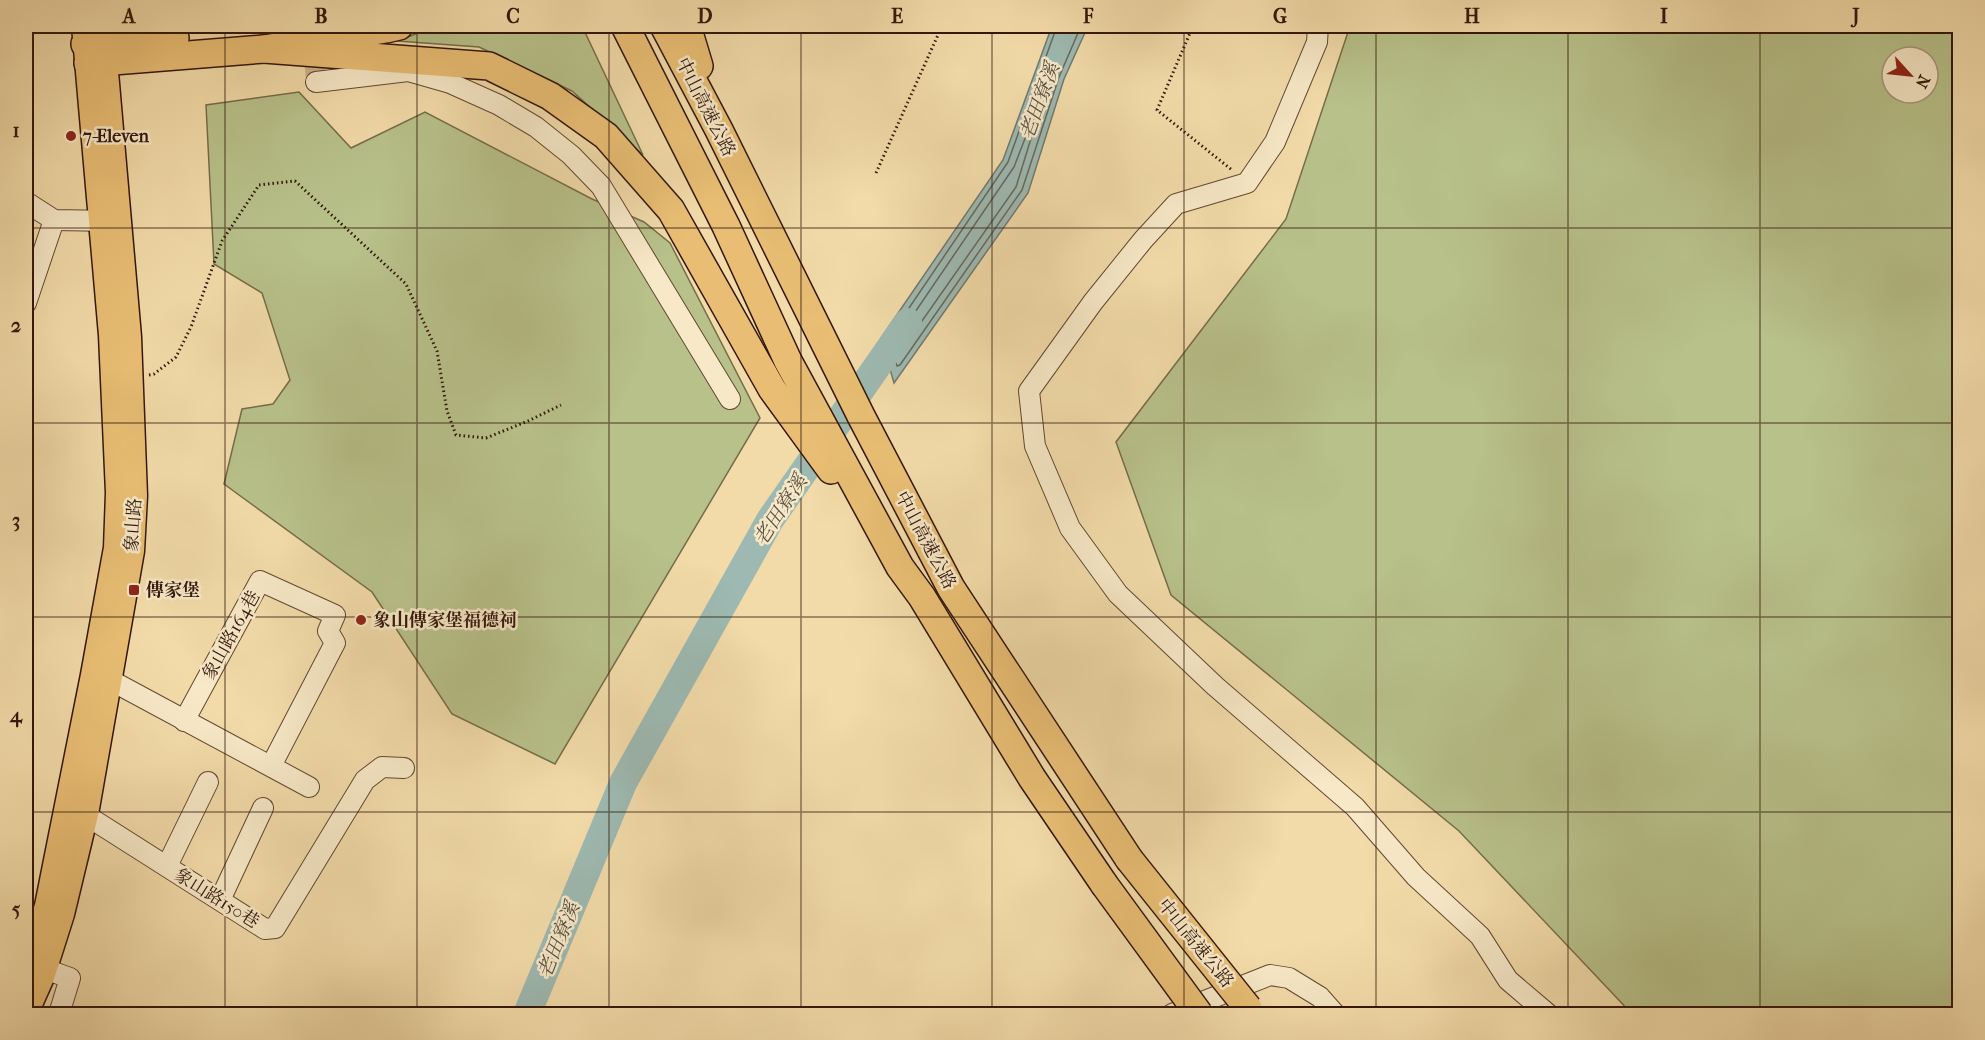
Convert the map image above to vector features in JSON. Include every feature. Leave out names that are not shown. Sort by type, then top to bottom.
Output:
[{"type":"highway","points":[[95,44],[314,26]]},
{"type":"highway","points":[[264,49],[399,26]]},
{"type":"highway","name":"中山高速公路","points":[[625,26],[726,226],[788,361],[900,567],[921,597],[1032,778],[1104,884],[1199,1014]]},
{"type":"highway","name":"中山高速公路","points":[[664,26],[719,130],[814,324],[951,588],[1129,860],[1251,1011]]},
{"type":"highway","points":[[687,26],[719,130]]},
{"type":"highway","points":[[95,44],[264,49],[489,66],[550,96],[606,136],[671,210],[772,389],[900,567]]},
{"type":"main road","name":"象山路","points":[[26,1013],[47,906],[77,809],[102,678],[132,551],[135,496],[131,378],[110,222],[95,44]]},
{"type":"main road","name":"象山路","points":[[102,678],[116,548],[118,493],[111,335],[110,222]]},
{"type":"street","points":[[1318,26],[1317,42],[1275,142],[1247,183],[1176,204],[1093,303],[1029,391],[1035,446],[1070,528],[1118,594],[1215,686],[1355,807],[1416,877],[1480,936],[1508,980],[1548,1014]]},
{"type":"street","points":[[316,82],[408,71],[450,83],[499,105],[536,127],[571,154],[601,186],[730,399]]},
{"type":"street","points":[[26,202],[54,220],[110,222]]},
{"type":"street","points":[[26,303],[54,220]]},
{"type":"street","name":"象山路164巷","points":[[184,721],[260,581],[335,615],[328,631],[335,643],[271,766]]},
{"type":"street","points":[[102,678],[309,787]]},
{"type":"street","name":"象山路150巷","points":[[77,809],[266,929],[275,928],[365,780],[382,767],[404,768]]},
{"type":"street","points":[[167,866],[208,782]]},
{"type":"street","points":[[220,900],[263,807]]},
{"type":"street","points":[[35,970],[70,978],[59,1014]]},
{"type":"street","points":[[1172,1014],[1270,975],[1289,978],[1320,997],[1335,1014]]},
{"type":"path","points":[[876,173],[942,26]]},
{"type":"path","points":[[1192,26],[1157,110],[1247,183]]},
{"type":"path","points":[[131,378],[154,374],[176,357],[191,327],[222,241],[259,185],[295,181],[406,284],[437,351],[447,411],[456,435],[486,438],[528,422],[561,405]]},
{"type":"green space","points":[[437,26],[582,26],[643,155],[572,91],[479,47],[397,41]]},
{"type":"green space","points":[[1350,26],[1959,26],[1959,1014],[1632,1014],[1459,831],[1171,595],[1116,442],[1286,219]]},
{"type":"green space","points":[[299,92],[351,148],[425,112],[592,199],[644,222],[670,243],[760,418],[555,764],[452,714],[372,592],[224,484],[242,409],[273,404],[290,380],[262,293],[214,264],[206,105]]},
{"type":"water","name":"老田寮溪","points":[[1052,26],[1088,26],[1064,79],[1028,193],[894,383],[881,338],[1003,160]]},
{"type":"waterway","name":"老田寮溪","points":[[527,1014],[623,783],[770,520],[908,322]]},
{"type":"tunnel","points":[[312,26],[316,82]]},
{"type":"place","name":"7-Eleven","points":[[71,136]]},
{"type":"place","name":"傳家堡","points":[[134,590]]},
{"type":"place","name":"象山傳家堡福德祠","points":[[361,620]]}]
